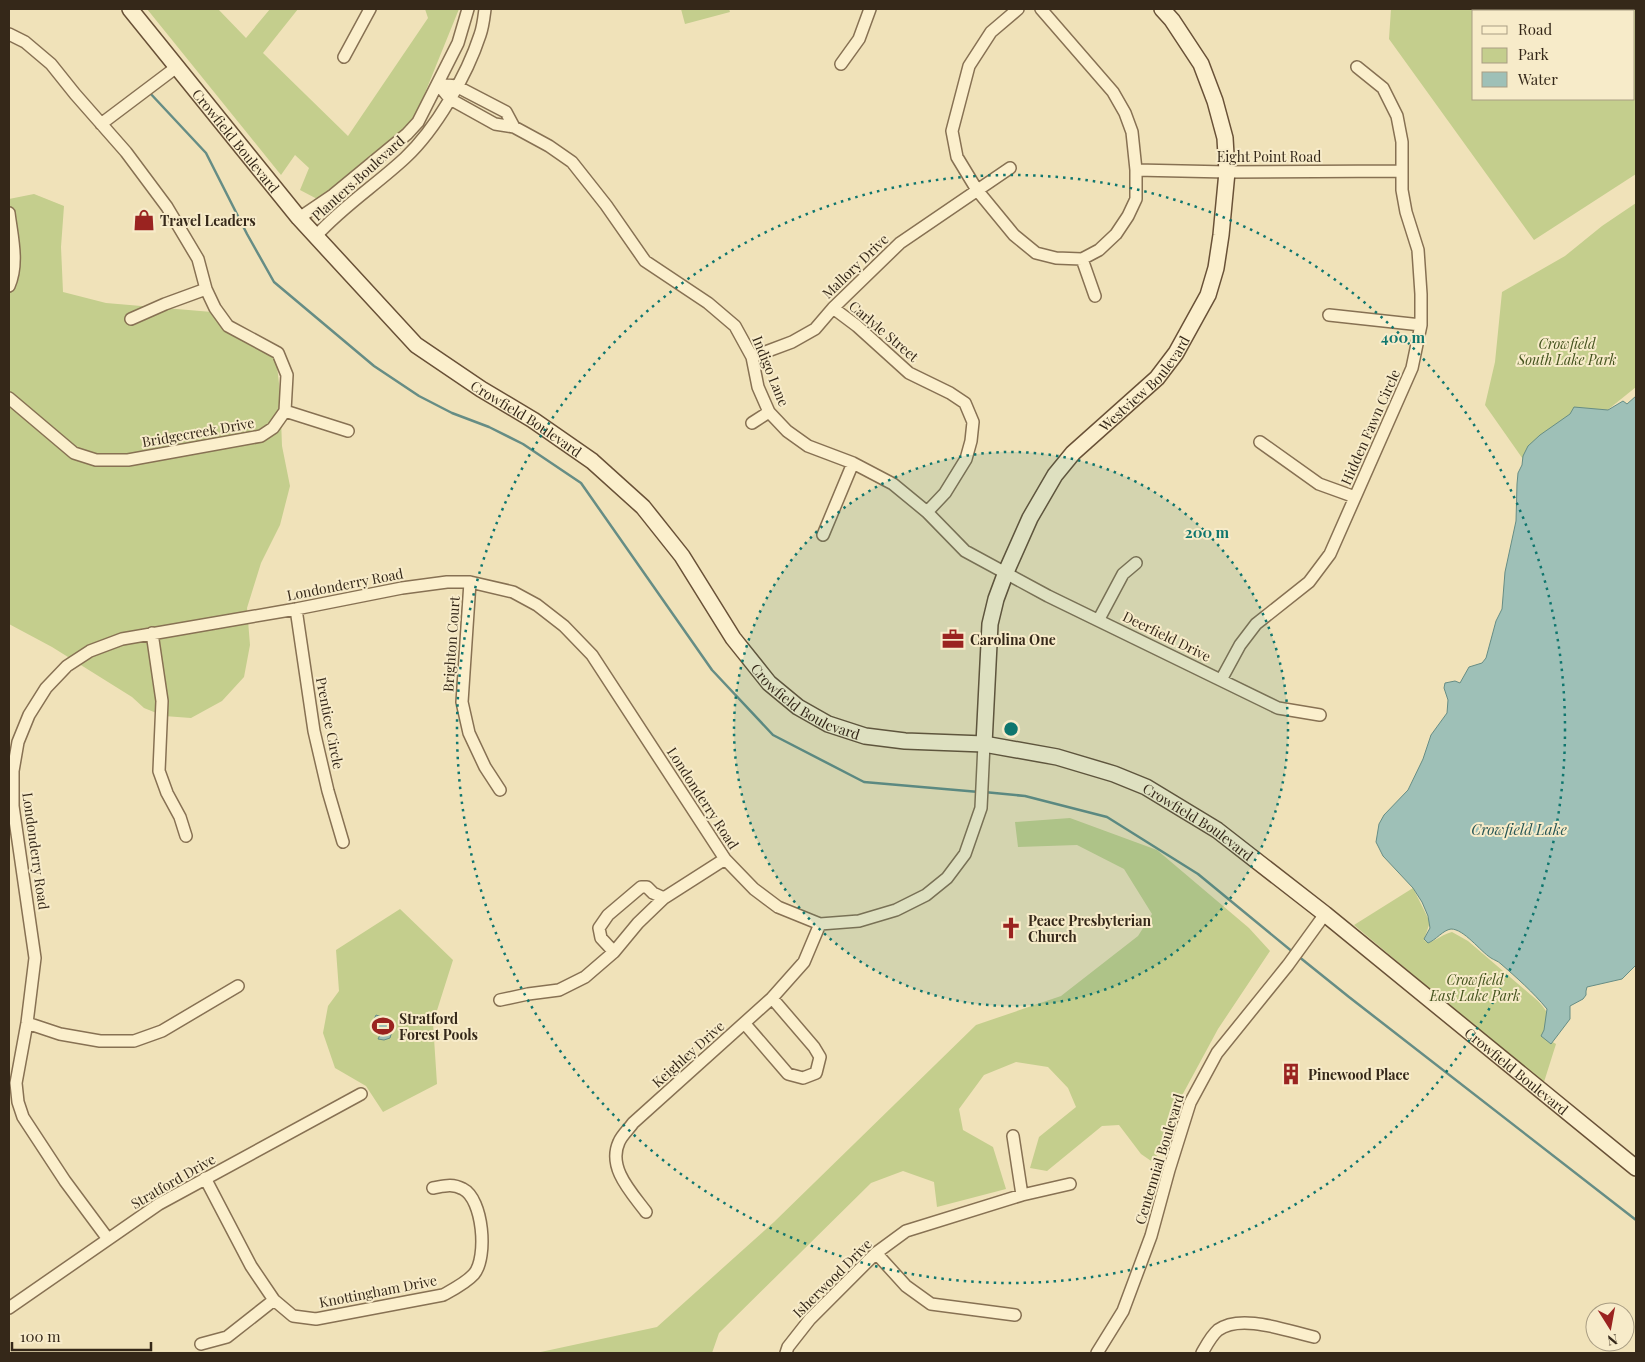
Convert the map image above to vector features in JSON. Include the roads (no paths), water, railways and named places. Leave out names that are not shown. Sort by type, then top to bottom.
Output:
[{"type":"main road","name":"Crowfield Boulevard","points":[[130,9],[300,218],[416,346],[481,389],[533,420],[592,461],[643,507],[682,556],[732,638],[769,683],[798,707],[828,724],[866,736],[906,741],[984,744],[1057,757],[1114,774],[1146,787],[1217,830],[1324,914],[1636,1168]]},
{"type":"main road","name":"Westview Boulevard","points":[[984,744],[990,624],[996,599],[1006,572],[1030,518],[1055,475],[1073,453],[1157,378],[1176,353],[1208,295],[1216,268],[1227,172],[1224,138],[1215,101],[1201,64],[1172,20],[1162,9]]},
{"type":"street","points":[[344,58],[370,9]]},
{"type":"street","name":"Planters Boulevard","points":[[300,218],[333,195],[408,134],[418,122],[458,43],[468,9]]},
{"type":"street","name":"Planters Boulevard","points":[[316,236],[329,222],[406,158],[431,129],[450,100],[475,50],[481,32],[485,9]]},
{"type":"street","points":[[841,64],[859,38],[870,9]]},
{"type":"street","points":[[1018,9],[991,32],[969,66],[952,131],[957,157],[977,190],[1014,235],[1036,253],[1056,258],[1082,259],[1099,250],[1116,234],[1136,199],[1136,170],[1132,132],[1125,113],[1113,92],[1041,9]]},
{"type":"street","points":[[9,34],[25,42],[51,64],[126,152],[167,207],[198,259],[206,290],[215,308],[228,326],[278,353],[287,375],[285,412],[348,431]]},
{"type":"street","points":[[101,124],[178,66]]},
{"type":"street","name":"Hidden Fawn Circle","points":[[1221,680],[1240,645],[1256,624],[1308,582],[1330,554],[1412,368],[1422,325],[1418,250],[1406,212],[1402,190],[1402,142],[1397,116],[1383,88],[1357,67]]},
{"type":"street","name":"Indigo Lane","points":[[438,84],[456,86],[506,112],[514,127]]},
{"type":"street","name":"Indigo Lane","points":[[438,84],[450,100],[495,124],[514,127],[550,146],[572,162],[606,205],[645,261],[708,303],[735,326],[752,357],[758,387],[769,412],[787,431],[808,446],[853,463],[893,484],[927,512],[965,551],[1006,572]]},
{"type":"street","name":"Mallory Drive","points":[[752,357],[792,342],[815,329],[833,308],[900,243],[1010,168]]},
{"type":"street","name":"Eight Point Road","points":[[1136,170],[1227,172],[1402,171]]},
{"type":"street","points":[[9,213],[15,259],[12,280],[9,286]]},
{"type":"street","points":[[1082,259],[1095,296]]},
{"type":"street","points":[[131,319],[164,304],[206,290]]},
{"type":"street","name":"Carlyle Street","points":[[833,308],[857,326],[909,373],[950,392],[965,403],[973,422],[971,441],[966,459],[945,493],[927,512]]},
{"type":"street","points":[[1329,316],[1422,325]]},
{"type":"street","name":"Bridgecreek Drive","points":[[9,398],[74,453],[96,460],[128,460],[261,436],[273,428],[285,412]]},
{"type":"street","points":[[752,423],[769,412]]},
{"type":"street","points":[[1260,442],[1319,484],[1356,497]]},
{"type":"street","points":[[823,535],[853,463]]},
{"type":"street","points":[[1099,619],[1122,574],[1136,562]]},
{"type":"street","name":"Deerfield Drive","points":[[1006,572],[1048,596],[1099,619],[1278,708],[1320,715]]},
{"type":"street","name":"Londonderry Road","points":[[108,1239],[65,1181],[23,1117],[18,1102],[16,1083],[35,958],[13,806],[13,771],[18,742],[29,715],[46,688],[67,666],[90,651],[122,639],[296,609],[402,588],[447,582],[470,582],[513,592],[537,605],[564,626],[592,655],[724,859],[754,889],[778,907],[820,924],[859,921],[896,910],[926,895],[947,878],[964,854],[980,808],[984,744]]},
{"type":"street","name":"Brighton Court","points":[[470,582],[462,702],[469,733],[485,767],[500,790]]},
{"type":"street","name":"Prentice Circle","points":[[296,609],[314,731],[328,791],[343,842]]},
{"type":"street","points":[[152,633],[162,701],[158,770],[167,793],[180,817],[186,836]]},
{"type":"street","points":[[500,1000],[559,990],[585,977],[614,952],[638,923],[664,898],[724,859]]},
{"type":"street","points":[[614,952],[601,938],[599,928],[608,915],[641,887],[647,887],[653,893],[664,898]]},
{"type":"street","name":"Centennial Boulevard","points":[[1097,1353],[1122,1311],[1151,1236],[1190,1103],[1217,1053],[1288,965],[1324,914]]},
{"type":"street","name":"Keighley Drive","points":[[646,1212],[623,1181],[616,1160],[619,1142],[633,1123],[772,998],[804,962],[820,924]]},
{"type":"street","points":[[26,1023],[60,1034],[100,1041],[134,1041],[162,1031],[238,986]]},
{"type":"street","points":[[745,1024],[788,1074],[803,1078],[816,1073],[820,1056],[772,998]]},
{"type":"street","name":"Stratford Drive","points":[[9,1308],[159,1204],[361,1094]]},
{"type":"street","points":[[1013,1136],[1022,1195]]},
{"type":"street","name":"Knottingham Drive","points":[[205,1178],[251,1266],[274,1300],[293,1316],[316,1319],[443,1295],[461,1285],[475,1273],[481,1261],[483,1246],[474,1202],[465,1190],[453,1184],[433,1188]]},
{"type":"street","name":"Isherwood Drive","points":[[786,1353],[810,1318],[876,1253],[906,1231],[1022,1195],[1070,1184]]},
{"type":"street","points":[[876,1253],[906,1286],[931,1304],[1015,1315]]},
{"type":"street","points":[[201,1344],[227,1337],[274,1300]]},
{"type":"street","points":[[1202,1353],[1217,1331],[1233,1323],[1248,1322],[1314,1338]]},
{"type":"water","name":"Crowfield Lake","points":[[1636,396],[1636,965],[1622,979],[1587,987],[1586,995],[1583,999],[1570,1006],[1570,1019],[1551,1044],[1541,1036],[1544,1030],[1547,1009],[1531,991],[1500,963],[1456,930],[1448,930],[1428,943],[1424,939],[1430,928],[1428,916],[1422,902],[1413,888],[1383,856],[1376,842],[1379,824],[1384,815],[1408,790],[1423,759],[1431,735],[1447,713],[1448,700],[1444,688],[1445,683],[1455,681],[1460,683],[1469,667],[1482,663],[1486,658],[1496,621],[1502,609],[1505,572],[1516,521],[1518,473],[1528,446],[1570,414],[1574,407],[1608,410],[1623,401],[1627,404]]},
{"type":"water","name":"Stratford Forest Pools","points":[[376,1015],[385,1018],[393,1028],[390,1038],[378,1039],[382,1031],[372,1024]]},
{"type":"waterway","points":[[149,92],[206,153],[247,234],[274,282],[374,366],[419,396],[452,413],[489,427],[523,444],[581,483],[712,670],[773,735],[864,782],[979,792]]},
{"type":"waterway","points":[[984,792],[1025,796],[1107,817],[1198,874],[1294,953]]},
{"type":"waterway","points":[[1298,956],[1636,1220]]},
{"type":"place","name":"Travel Leaders","points":[[144,220]]},
{"type":"place","name":"Carolina One","points":[[953,639]]},
{"type":"place","name":"Peace Presbyterian Church","points":[[1011,928]]},
{"type":"place","name":"Stratford Forest Pools","points":[[383,1026]]},
{"type":"place","name":"Pinewood Place","points":[[1291,1074]]},
{"type":"park label","name":"Crowfield South Lake Park","points":[[1567,352]]},
{"type":"park label","name":"Crowfield East Lake Park","points":[[1475,988]]}]
